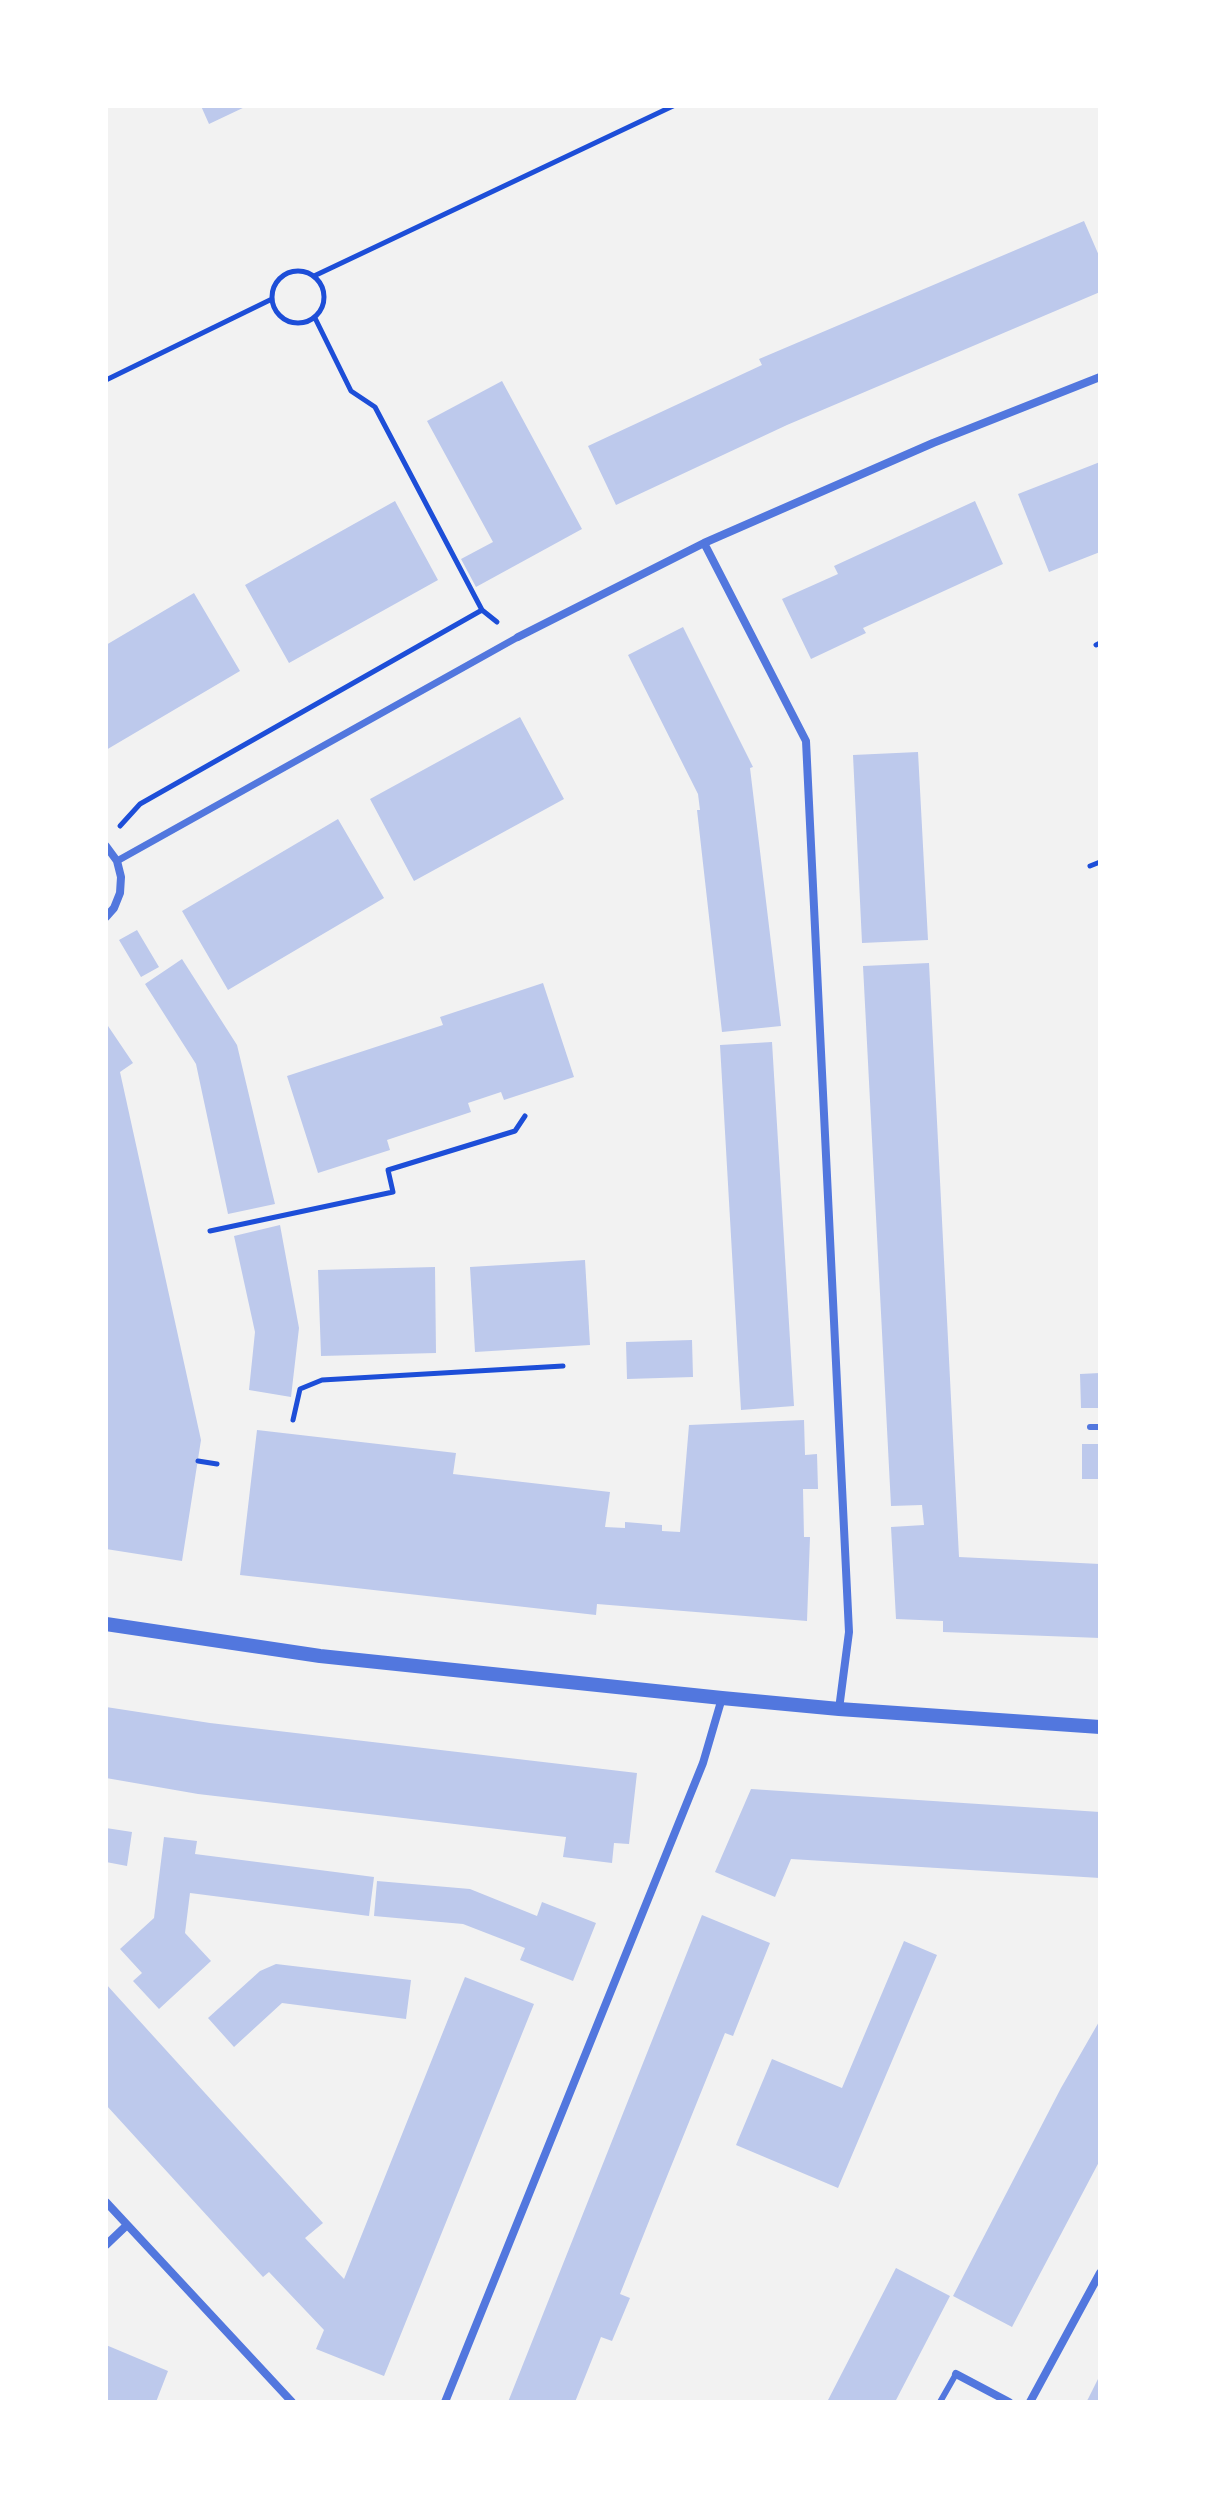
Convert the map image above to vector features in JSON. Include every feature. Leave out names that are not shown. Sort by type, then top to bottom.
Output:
[{"type":"street","points":[[117,861],[518,637],[704,543],[933,443],[1100,377]]},
{"type":"street","points":[[704,543],[806,741],[849,1632],[839,1709]]},
{"type":"street","points":[[106,846],[117,861],[121,877],[120,893],[106,917]]},
{"type":"street","points":[[106,1624],[320,1656],[722,1698],[1100,1727]]},
{"type":"street","points":[[445,2402],[703,1763],[722,1698]]},
{"type":"street","points":[[106,2202],[292,2402]]},
{"type":"street","points":[[106,2245],[127,2225]]},
{"type":"street","points":[[1030,2402],[1100,2273]]},
{"type":"street","points":[[956,2374],[1009,2402]]},
{"type":"lane","points":[[1090,1427],[1100,1427]]},
{"type":"lane","points":[[940,2402],[956,2374]]},
{"type":"path","points":[[314,276],[673,106]]},
{"type":"path","points":[[296,271],[314,276],[325,296],[324,305],[315,318],[299,323],[289,322],[278,314],[272,299],[273,290],[283,276],[296,271]]},
{"type":"path","points":[[106,380],[272,299]]},
{"type":"path","points":[[315,318],[351,391],[375,407],[482,610],[518,637]]},
{"type":"path","points":[[114,832],[140,804],[482,610]]},
{"type":"path","points":[[1090,866],[1100,862]]},
{"type":"path","points":[[210,1231],[393,1192],[388,1170],[515,1131],[525,1116]]},
{"type":"path","points":[[293,1420],[300,1389],[322,1380],[563,1366]]},
{"type":"path","points":[[198,1461],[217,1464]]},
{"type":"building","points":[[201,106],[247,106],[209,124]]},
{"type":"building","points":[[1084,221],[1100,258],[1100,292],[787,425],[616,505],[588,446],[762,365],[759,359]]},
{"type":"building","points":[[502,381],[582,529],[476,587],[461,559],[493,542],[427,421]]},
{"type":"building","points":[[1100,462],[1100,552],[1049,572],[1018,494]]},
{"type":"building","points":[[395,501],[438,580],[289,663],[245,585]]},
{"type":"building","points":[[975,501],[1003,564],[863,628],[866,633],[811,659],[782,599],[838,574],[834,566]]},
{"type":"building","points":[[194,593],[240,671],[106,750],[106,645]]},
{"type":"building","points":[[683,627],[753,767],[750,768],[781,1026],[722,1032],[697,810],[700,810],[698,794],[628,655]]},
{"type":"building","points":[[520,717],[564,799],[414,881],[370,799]]},
{"type":"building","points":[[918,752],[928,940],[862,943],[853,755]]},
{"type":"building","points":[[338,819],[384,898],[228,990],[182,911]]},
{"type":"building","points":[[137,930],[159,967],[141,977],[119,940]]},
{"type":"building","points":[[182,959],[237,1045],[275,1204],[228,1214],[196,1064],[145,984]]},
{"type":"building","points":[[929,963],[959,1557],[1100,1564],[1100,1638],[943,1632],[943,1621],[896,1619],[891,1527],[924,1525],[922,1505],[891,1506],[863,966]]},
{"type":"building","points":[[543,983],[574,1077],[504,1100],[501,1092],[468,1103],[471,1112],[387,1140],[390,1150],[318,1173],[287,1076],[443,1025],[440,1017]]},
{"type":"building","points":[[106,1023],[133,1063],[120,1072],[201,1440],[182,1561],[106,1549]]},
{"type":"building","points":[[772,1042],[794,1406],[741,1410],[720,1045]]},
{"type":"building","points":[[280,1225],[299,1328],[291,1397],[249,1390],[255,1332],[234,1236]]},
{"type":"building","points":[[585,1260],[590,1345],[475,1352],[470,1267]]},
{"type":"building","points":[[435,1267],[436,1353],[321,1356],[318,1270]]},
{"type":"building","points":[[692,1340],[693,1377],[627,1379],[626,1342]]},
{"type":"building","points":[[1100,1373],[1100,1408],[1081,1408],[1080,1374]]},
{"type":"building","points":[[804,1420],[805,1455],[817,1454],[818,1489],[803,1489],[804,1537],[810,1537],[807,1621],[597,1604],[596,1615],[240,1575],[257,1430],[456,1453],[453,1474],[610,1492],[605,1527],[625,1528],[625,1522],[662,1525],[662,1531],[680,1532],[689,1425]]},
{"type":"building","points":[[1082,1444],[1100,1444],[1100,1479],[1082,1479]]},
{"type":"building","points":[[106,1707],[210,1723],[637,1773],[629,1844],[614,1843],[612,1863],[563,1857],[566,1837],[198,1794],[106,1778]]},
{"type":"building","points":[[751,1789],[1100,1812],[1100,1878],[791,1859],[775,1897],[715,1872]]},
{"type":"building","points":[[106,1828],[132,1832],[127,1866],[106,1862]]},
{"type":"building","points":[[164,1837],[197,1841],[195,1854],[374,1877],[369,1916],[190,1893],[185,1933],[211,1961],[159,2009],[133,1981],[142,1973],[120,1949],[154,1918]]},
{"type":"building","points":[[377,1881],[470,1889],[537,1916],[542,1902],[596,1923],[573,1981],[520,1960],[525,1948],[463,1924],[374,1916]]},
{"type":"building","points":[[702,1915],[770,1943],[733,2036],[725,2033],[620,2294],[630,2298],[612,2341],[601,2337],[575,2402],[508,2402]]},
{"type":"building","points":[[904,1941],[937,1955],[838,2188],[736,2145],[772,2059],[842,2088]]},
{"type":"building","points":[[276,1964],[411,1980],[406,2019],[282,2003],[234,2047],[208,2018],[260,1971]]},
{"type":"building","points":[[465,1977],[534,2004],[384,2376],[316,2349],[324,2330],[269,2272],[263,2277],[106,2105],[106,1984],[323,2223],[305,2238],[344,2279]]},
{"type":"building","points":[[1100,2020],[1100,2160],[1012,2327],[953,2296],[1061,2088]]},
{"type":"building","points":[[896,2268],[950,2296],[895,2402],[827,2402]]},
{"type":"building","points":[[106,2345],[168,2371],[156,2402],[106,2402]]},
{"type":"building","points":[[1100,2375],[1100,2402],[1086,2402],[1088,2399]]}]
